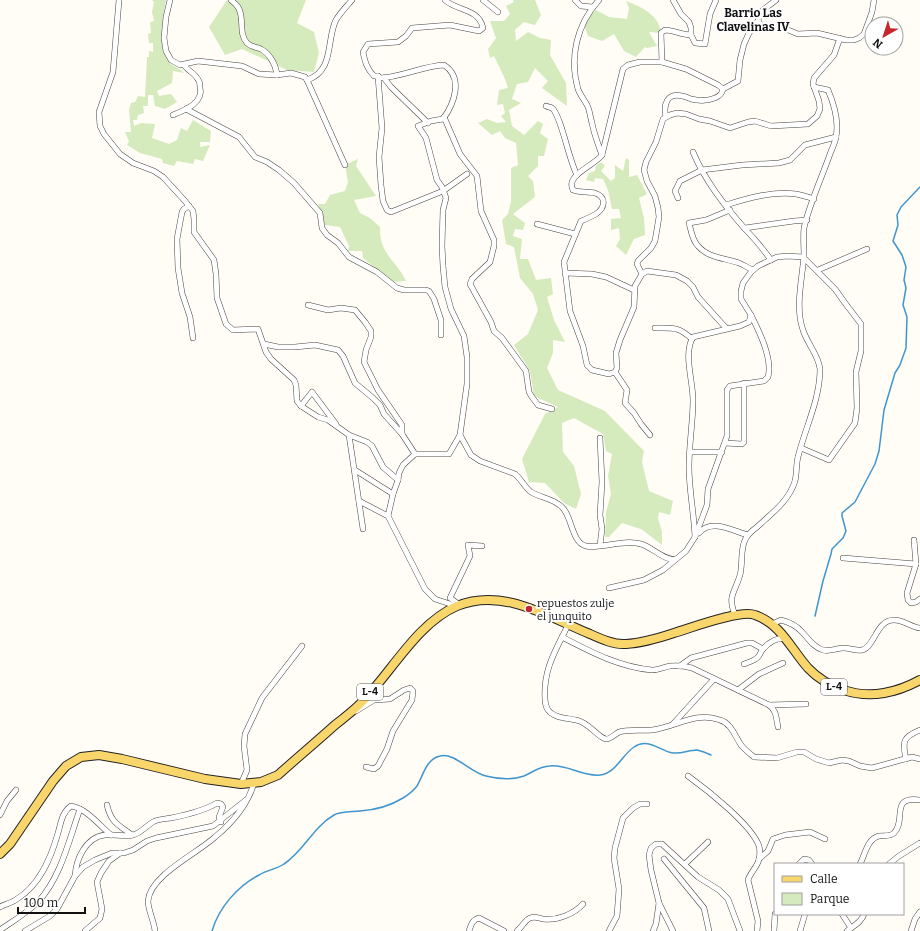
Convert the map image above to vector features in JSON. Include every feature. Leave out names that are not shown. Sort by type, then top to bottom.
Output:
[{"type":"main road","name":"L-4","points":[[0,854],[10,844],[53,781],[66,766],[80,757],[99,755],[206,779],[241,784],[261,782],[278,775],[362,702],[428,625],[458,606],[481,600],[500,600],[521,604],[607,641],[624,644],[645,641],[735,615],[754,614],[772,624],[785,638],[808,669],[840,690],[861,694],[884,693],[909,686],[920,680]]},
{"type":"street","points":[[119,0],[113,72],[99,112],[100,126],[104,134],[120,154],[133,163],[163,177],[173,186],[193,211],[194,232],[214,260],[217,298],[226,324],[233,330],[258,329],[266,352],[271,359],[294,380],[296,385],[297,400],[301,406],[318,417],[338,426]]},
{"type":"street","points":[[170,0],[164,38],[166,50],[171,60],[180,65],[198,61],[242,66],[255,73],[277,75],[291,73],[305,77],[345,165]]},
{"type":"street","points":[[231,0],[238,8],[241,18],[242,34],[246,42],[252,47],[261,49],[268,56],[276,67],[277,75]]},
{"type":"street","points":[[307,80],[312,78],[324,66],[328,57],[331,35],[336,19],[352,0]]},
{"type":"street","points":[[388,516],[399,473],[403,466],[415,454],[449,454],[460,435],[467,384],[467,357],[464,336],[451,309],[445,287],[442,246],[446,198],[437,180],[426,138],[418,126],[444,117],[453,102],[456,92],[454,76],[450,69],[444,66],[401,75],[381,77],[374,76],[369,71],[365,63],[363,52],[368,44],[398,42],[406,36],[412,28],[450,24],[479,31],[483,28],[482,22],[476,16],[467,10],[448,4],[445,0]]},
{"type":"street","points":[[483,0],[498,12]]},
{"type":"street","points":[[575,0],[581,6],[592,7]]},
{"type":"street","points":[[599,0],[592,7],[583,22],[574,53],[578,89],[581,97],[587,105],[595,136],[602,155]]},
{"type":"street","points":[[673,0],[681,14],[689,22],[691,35],[695,43],[705,44],[710,14],[716,0]]},
{"type":"street","points":[[666,117],[665,105],[668,98],[672,96],[676,95],[690,99],[708,100],[718,97],[722,93],[723,89],[738,81],[740,60],[744,44],[749,33],[758,21],[759,15],[763,10],[776,0]]},
{"type":"street","points":[[758,21],[764,26],[781,27],[798,34],[817,33],[846,40],[854,40],[864,34],[872,12],[874,0]]},
{"type":"street","points":[[662,62],[662,33],[665,30],[672,30],[684,35],[691,35]]},
{"type":"street","points":[[642,274],[638,261],[651,248],[655,241],[658,217],[658,208],[655,196],[647,181],[644,170],[646,162],[656,142],[663,119],[677,113],[686,114],[730,128],[755,121],[772,126],[808,124],[817,116],[820,109],[814,87],[814,78],[834,55],[840,38]]},
{"type":"street","points":[[723,89],[686,69],[662,62],[640,62],[628,65],[623,69],[602,155],[594,164],[582,170],[577,175],[572,182],[571,187],[577,192],[594,193],[600,195],[604,202],[603,207],[596,214],[581,221],[564,262],[570,311],[584,346],[587,365],[590,369],[596,372],[609,374],[614,372],[617,368],[616,353],[634,306],[634,290],[642,274],[647,271],[676,275],[687,281],[705,306],[726,328]]},
{"type":"street","points":[[173,116],[198,101],[201,96],[201,88],[198,78],[184,65]]},
{"type":"street","points":[[381,77],[428,123]]},
{"type":"street","points":[[381,77],[382,128],[379,157],[381,185],[387,210],[391,212],[443,191],[467,174]]},
{"type":"street","points":[[735,615],[731,606],[732,592],[741,573],[745,539],[777,510],[791,491],[795,480],[798,457],[814,406],[819,378],[820,367],[818,360],[803,330],[800,317],[800,288],[804,257],[804,229],[836,137],[837,121],[828,90],[814,87]]},
{"type":"street","points":[[546,106],[552,108],[556,115],[569,157],[577,175]]},
{"type":"street","points":[[186,109],[235,135],[244,143],[255,157],[267,162],[294,183],[320,213],[322,228],[327,235],[338,243],[349,257],[377,272],[397,288],[404,290],[429,291],[441,320],[440,335]]},
{"type":"street","points":[[444,117],[460,154],[477,176],[481,211],[494,240],[490,262],[472,279],[470,284],[491,322],[494,331],[502,338],[526,371],[532,398],[538,405],[552,410]]},
{"type":"street","points":[[678,198],[675,191],[680,182],[702,170],[753,164],[779,163],[790,160],[805,145],[836,137]]},
{"type":"street","points":[[693,152],[713,189],[763,248],[771,260]]},
{"type":"street","points":[[753,270],[738,263],[716,257],[697,246],[693,238],[689,222],[706,220],[728,207],[757,197],[785,193],[798,194],[814,199]]},
{"type":"street","points":[[189,206],[182,212],[177,239],[178,268],[182,294],[190,317],[193,338]]},
{"type":"street","points":[[745,228],[807,220]]},
{"type":"street","points":[[536,224],[575,234]]},
{"type":"street","points":[[818,270],[868,249]]},
{"type":"street","points":[[696,537],[707,505],[708,489],[715,466],[722,452],[727,436],[727,390],[730,386],[764,381],[768,377],[769,373],[768,360],[759,333],[751,315],[741,299],[741,291],[746,277],[753,270],[777,257],[787,256],[804,257],[836,289],[844,303],[861,324],[861,351],[856,372],[857,408],[855,423],[829,460],[801,448]]},
{"type":"street","points":[[565,273],[592,274],[606,277],[634,290]]},
{"type":"street","points":[[308,305],[328,310],[341,308],[351,309],[355,310],[362,318],[371,331],[364,362],[378,390],[402,425],[402,434]]},
{"type":"street","points":[[696,537],[690,493],[690,452],[693,399],[689,354],[692,339],[694,337],[726,328],[746,324],[749,322],[751,315]]},
{"type":"street","points":[[655,328],[678,329],[692,339]]},
{"type":"street","points":[[264,344],[278,347],[315,345],[338,350],[343,356],[355,383],[380,406],[384,414],[402,434],[415,454]]},
{"type":"street","points":[[614,372],[627,390],[625,403],[650,435]]},
{"type":"street","points":[[725,443],[742,444],[744,442],[744,383]]},
{"type":"street","points":[[301,406],[312,392],[338,426],[349,435],[367,442],[372,446],[384,467],[398,480]]},
{"type":"street","points":[[349,435],[363,529]]},
{"type":"street","points":[[460,435],[471,455],[480,461],[515,474],[520,478],[529,491],[563,507],[573,527],[576,539],[585,546],[621,543],[639,544],[651,547],[668,559],[677,559]]},
{"type":"street","points":[[600,438],[602,482],[600,515],[602,529],[600,545]]},
{"type":"street","points":[[690,452],[722,452]]},
{"type":"street","points":[[355,470],[393,494]]},
{"type":"street","points":[[359,501],[388,516],[425,589],[436,600],[458,606]]},
{"type":"street","points":[[609,588],[644,580],[663,570],[686,551],[702,530],[709,526],[716,525],[748,535]]},
{"type":"street","points":[[914,540],[916,564],[907,593],[908,600],[912,603],[920,599]]},
{"type":"street","points":[[458,606],[450,598],[470,556],[468,545],[482,546]]},
{"type":"street","points":[[843,558],[916,564]]},
{"type":"street","points":[[772,624],[781,620],[790,622],[817,647],[823,650],[832,651],[842,648],[861,650],[866,648],[886,622],[894,620],[920,628]]},
{"type":"street","points":[[568,624],[549,662],[544,689],[546,704],[548,710],[554,715],[581,721],[590,726],[604,739],[608,739],[620,732],[654,730],[698,717],[722,720],[728,724],[741,745],[754,757],[777,758],[797,752],[804,752],[816,759],[829,763],[842,760],[872,768],[912,757],[919,760]]},
{"type":"street","points":[[562,637],[611,661],[642,669],[655,670],[670,666],[692,668],[769,705],[776,713],[778,727]]},
{"type":"street","points":[[744,664],[758,657],[770,642],[779,638],[785,638]]},
{"type":"street","points":[[680,666],[691,658],[747,643],[752,643],[763,649]]},
{"type":"street","points":[[241,784],[246,770],[244,734],[262,698],[302,646]]},
{"type":"street","points":[[738,690],[759,674],[783,663]]},
{"type":"street","points":[[672,724],[714,679]]},
{"type":"street","points":[[350,713],[374,700],[390,699],[410,688],[412,691],[412,700],[393,731],[387,749],[378,766],[374,769],[366,767]]},
{"type":"street","points":[[769,705],[806,704]]},
{"type":"street","points":[[906,759],[903,748],[904,741],[908,736],[920,730]]},
{"type":"street","points":[[688,776],[704,787],[749,830],[759,847],[759,859]]},
{"type":"street","points":[[155,931],[148,900],[153,888],[178,862],[215,837],[236,816],[251,792],[254,783]]},
{"type":"street","points":[[0,815],[7,801],[16,790]]},
{"type":"street","points":[[860,863],[867,847],[873,839],[878,836],[890,836],[894,833],[899,821],[900,806],[913,799],[920,800]]},
{"type":"street","points":[[25,931],[50,916],[57,909],[75,876],[83,867],[112,853],[124,853],[133,850],[147,841],[156,838],[213,826],[246,800]]},
{"type":"street","points":[[75,876],[78,858],[93,840],[104,835],[132,835],[140,832],[154,821],[188,814],[211,807],[217,803],[221,804],[223,807],[219,817],[220,822]]},
{"type":"street","points":[[609,931],[617,916],[619,889],[614,858],[615,848],[623,818],[633,808],[640,804],[648,804]]},
{"type":"street","points":[[107,805],[112,820],[132,835]]},
{"type":"street","points":[[0,907],[17,899],[39,880],[58,835],[64,813],[70,806],[80,809],[111,835]]},
{"type":"street","points":[[0,930],[19,917],[47,891],[57,872],[80,809]]},
{"type":"street","points":[[757,931],[758,921],[748,880],[759,859],[768,852],[773,838],[810,832],[825,839]]},
{"type":"street","points":[[685,864],[708,842]]},
{"type":"street","points":[[890,863],[920,843]]},
{"type":"street","points":[[673,931],[658,903],[651,870],[649,855],[651,848],[656,844],[662,844],[698,877],[719,890],[728,899],[740,931]]},
{"type":"street","points":[[85,931],[100,918],[102,908],[97,882],[100,873],[109,862],[120,853]]},
{"type":"street","points":[[664,859],[704,908],[709,931]]},
{"type":"street","points":[[800,863],[804,859],[809,860],[811,863]]},
{"type":"street","points":[[653,931],[656,924],[658,903]]},
{"type":"street","points":[[517,931],[528,919],[535,917],[543,919],[556,918],[572,913],[583,904]]},
{"type":"street","points":[[911,931],[915,919],[920,912]]},
{"type":"street","points":[[774,931],[775,915]]},
{"type":"street","points":[[800,931],[805,915]]},
{"type":"street","points":[[842,915],[849,929],[864,915]]},
{"type":"street","points":[[859,915],[859,921]]},
{"type":"street","points":[[469,931],[472,922],[478,918],[504,931]]},
{"type":"green space","points":[[152,0],[166,0],[162,32],[163,49],[169,62],[184,73],[173,71],[172,83],[157,91],[159,96],[171,94],[177,102],[165,109],[155,106],[153,95],[148,95],[148,106],[143,106],[144,113],[138,115],[137,120],[133,120],[134,126],[141,123],[155,124],[152,138],[169,144],[177,140],[181,128],[187,131],[193,120],[211,131],[210,142],[200,142],[200,147],[210,145],[203,161],[195,159],[193,164],[177,161],[174,166],[163,163],[162,159],[140,153],[127,145],[129,141],[125,132],[131,132],[129,110],[131,103],[135,102],[138,96],[145,97],[147,57],[149,57],[149,51],[153,52],[153,43],[149,43],[148,34],[151,33],[150,22],[154,21],[152,12],[154,2]]},
{"type":"green space","points":[[227,0],[306,0],[297,23],[314,32],[319,53],[314,72],[287,70],[242,49],[225,55],[209,27]]},
{"type":"green space","points":[[513,0],[535,0],[541,15],[535,25],[524,22],[515,30],[516,41],[528,32],[540,38],[551,40],[550,55],[566,83],[567,106],[542,88],[548,81],[535,68],[528,82],[517,84],[512,99],[521,103],[509,110],[512,126],[524,135],[538,121],[543,124],[540,133],[548,139],[544,156],[538,156],[538,166],[528,176],[533,181],[535,197],[513,214],[525,223],[523,230],[515,229],[513,236],[522,239],[520,259],[528,259],[536,280],[551,278],[553,294],[547,297],[554,320],[565,342],[553,340],[553,353],[547,368],[558,390],[605,411],[644,451],[642,462],[649,491],[673,501],[670,515],[659,512],[658,518],[662,532],[662,545],[641,529],[622,523],[609,537],[605,537],[606,512],[611,494],[608,476],[612,454],[606,451],[603,434],[574,418],[562,423],[563,452],[574,466],[581,494],[576,509],[564,503],[545,483],[529,482],[522,459],[545,414],[558,407],[534,396],[530,371],[514,345],[528,334],[538,310],[533,294],[520,278],[514,247],[506,244],[502,220],[508,214],[511,201],[511,168],[518,165],[516,143],[505,138],[500,131],[492,135],[478,123],[487,119],[497,123],[506,122],[501,116],[505,113],[503,104],[497,105],[499,90],[508,88],[494,56],[490,58],[488,49],[496,38],[490,21],[504,21],[510,14],[506,6],[514,2]]},
{"type":"green space","points":[[626,1],[649,12],[660,27],[661,33],[649,32],[657,46],[645,47],[636,57],[624,51],[614,34],[602,41],[588,36],[583,22],[596,10],[609,17],[627,19],[629,8]]},
{"type":"green space","points":[[626,158],[629,160],[629,177],[637,175],[647,194],[639,198],[644,218],[645,235],[634,239],[626,255],[616,246],[620,239],[619,228],[611,230],[611,219],[621,218],[619,209],[612,209],[608,190],[603,179],[595,178],[594,182],[586,180],[589,173],[595,171],[596,166],[601,162],[605,166],[601,171],[611,181],[615,178],[615,165],[623,171]]},
{"type":"green space","points":[[358,159],[356,166],[376,196],[354,200],[360,213],[370,218],[380,227],[382,244],[406,281],[393,282],[363,258],[362,251],[348,251],[349,246],[340,227],[325,225],[318,204],[325,204],[330,195],[345,191],[348,182],[345,165]]},
{"type":"waterway","points":[[815,616],[832,549],[843,538],[846,531],[842,513],[855,502],[875,464],[879,451],[884,410],[895,373],[900,365],[906,348],[907,317],[903,305],[906,288],[904,280],[906,267],[902,255],[893,241],[898,225],[897,215],[901,207],[920,187]]},
{"type":"waterway","points":[[212,931],[219,914],[237,891],[262,873],[281,866],[291,859],[327,820],[340,813],[377,809],[398,801],[409,794],[417,786],[428,764],[440,756],[451,757],[480,774],[505,779],[524,776],[546,766],[563,767],[594,775],[606,774],[615,767],[630,750],[639,744],[644,743],[673,753],[697,750],[711,755]]},
{"type":"place","name":"repuestos zulje el junquito","points":[[529,609]]},
{"type":"district","name":"Barrio Las Clavelinas IV","points":[[753,20]]}]
